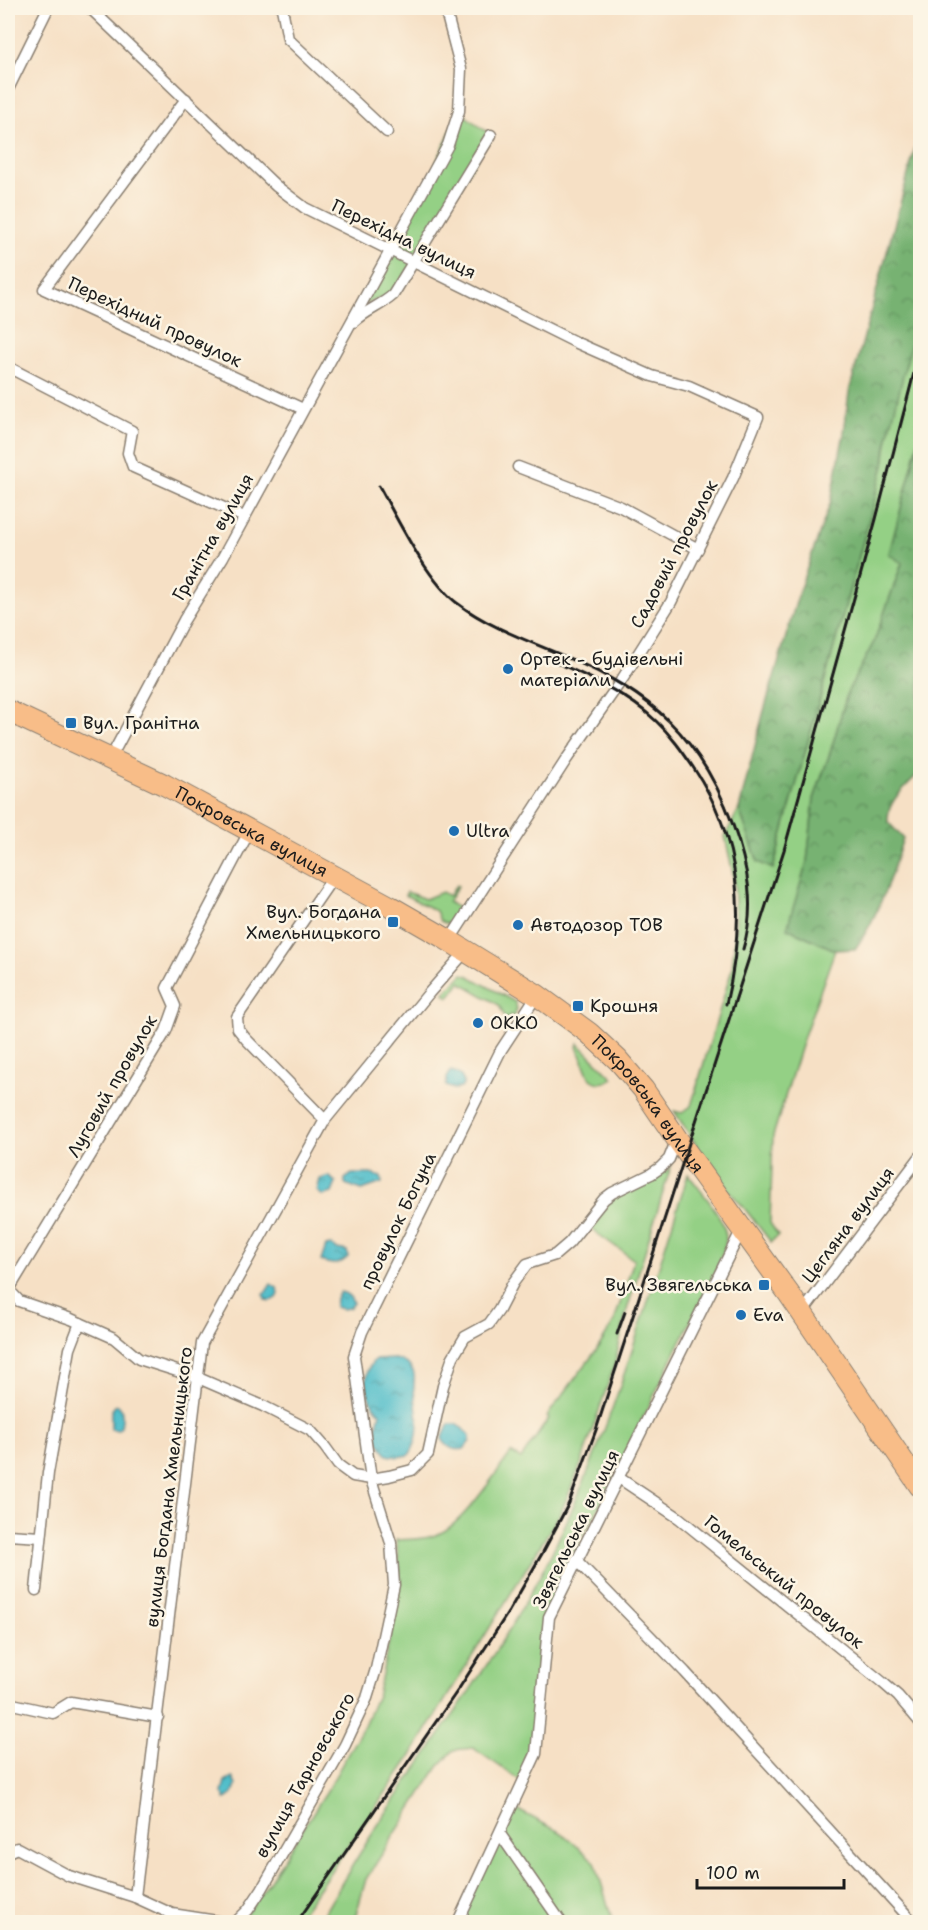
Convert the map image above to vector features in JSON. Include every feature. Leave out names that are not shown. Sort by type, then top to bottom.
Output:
[{"type":"highway","name":"Покровська вулиця","points":[[8,711],[165,786],[334,876],[457,946],[537,995],[589,1033],[618,1060],[643,1089],[802,1312],[921,1486]]},
{"type":"street","points":[[8,89],[48,8]]},
{"type":"street","name":"Перехідна вулиця","points":[[90,8],[276,186],[305,208],[577,343],[652,376],[689,386],[758,417]]},
{"type":"street","points":[[282,8],[288,39],[387,132]]},
{"type":"street","name":"Гранітна вулиця","points":[[110,759],[186,617],[223,557],[448,145],[459,111],[460,69],[445,8]]},
{"type":"street","name":"Перехідний провулок","points":[[186,99],[44,289],[303,409]]},
{"type":"street","name":"Гранітна вулиця","points":[[346,331],[366,311],[379,306],[393,295],[491,135]]},
{"type":"street","points":[[8,367],[132,431],[128,453],[133,467],[244,517]]},
{"type":"street","name":"Садовий провулок","points":[[457,946],[566,760],[624,678],[671,602],[733,478],[758,417]]},
{"type":"street","points":[[519,467],[621,507],[698,549]]},
{"type":"street","name":"Луговий провулок","points":[[8,1290],[166,1031],[175,1006],[167,988],[250,830]]},
{"type":"street","points":[[325,1120],[246,1039],[238,1029],[237,1017],[334,876]]},
{"type":"street","name":"вулиця Богдана Хмельницького","points":[[135,1897],[158,1717],[196,1377],[202,1343],[325,1120],[457,946]]},
{"type":"street","name":"провулок Богуна","points":[[371,1479],[354,1356],[362,1332],[501,1050],[537,995]]},
{"type":"street","points":[[8,1290],[19,1301],[114,1338],[139,1359],[196,1377],[263,1406],[310,1430],[338,1465],[353,1476],[371,1479],[388,1476],[412,1470],[428,1454],[436,1411],[453,1357],[465,1337],[489,1324],[527,1264],[555,1256],[612,1192],[660,1168],[669,1159],[677,1139]]},
{"type":"street","name":"Цегляна вулиця","points":[[802,1312],[921,1157]]},
{"type":"street","name":"Звягельська вулиця","points":[[458,1923],[536,1754],[549,1617],[742,1229]]},
{"type":"street","points":[[36,1590],[48,1473],[70,1349],[80,1323]]},
{"type":"street","name":"Гомельський провулок","points":[[619,1478],[679,1518],[864,1667],[898,1696],[921,1722]]},
{"type":"street","name":"вулиця Тарновського","points":[[236,1923],[248,1910],[262,1888],[330,1771],[367,1698],[376,1669],[394,1585],[391,1543],[371,1479]]},
{"type":"street","points":[[8,1535],[42,1537]]},
{"type":"street","points":[[576,1560],[685,1672],[913,1923]]},
{"type":"street","points":[[8,1703],[53,1713],[71,1702],[158,1717]]},
{"type":"street","points":[[500,1834],[561,1923]]},
{"type":"street","points":[[8,1852],[17,1848],[69,1876],[135,1897],[172,1914],[223,1923]]},
{"type":"green space","points":[[459,111],[491,135],[393,295],[360,305],[429,180]]},
{"type":"green space","points":[[920,130],[920,312],[886,446],[884,465],[773,869],[758,862],[739,809],[763,714],[802,582],[831,501],[849,392]]},
{"type":"green space","points":[[920,312],[920,436],[889,554],[902,563],[874,642],[848,691],[814,799],[807,862],[788,928],[835,950],[804,1036],[773,1136],[770,1223],[778,1235],[771,1242],[722,1184],[674,1111],[682,1113],[691,1106],[732,969],[736,925],[734,879],[725,836],[739,809],[758,862],[773,869],[884,465],[894,407]]},
{"type":"green space","points":[[920,436],[920,772],[898,794],[890,807],[888,822],[903,838],[878,909],[855,949],[835,950],[787,928],[807,862],[814,799],[848,691],[874,642],[902,563],[889,554]]},
{"type":"green space","points":[[456,885],[458,886],[448,902],[458,908],[464,907],[450,925],[440,921],[436,911],[405,895],[407,892],[425,899],[442,892],[449,896]]},
{"type":"green space","points":[[463,974],[515,1002],[517,1009],[514,1016],[510,1015],[506,1020],[499,1005],[460,982],[449,997],[444,993]]},
{"type":"green space","points":[[578,1043],[613,1078],[601,1083],[589,1077],[577,1047]]},
{"type":"green space","points":[[672,1163],[627,1310],[615,1363],[581,1464],[561,1512],[407,1762],[295,1922],[240,1922],[267,1885],[328,1789],[364,1725],[378,1693],[393,1622],[400,1571],[396,1540],[428,1537],[447,1529],[478,1498],[511,1453],[521,1459],[549,1418],[547,1416],[598,1348],[614,1322],[634,1260],[587,1226],[616,1195],[668,1170]]},
{"type":"green space","points":[[688,1174],[718,1214],[725,1232],[724,1248],[715,1272],[551,1601],[541,1636],[533,1741],[529,1761],[521,1781],[473,1748],[454,1750],[438,1767],[366,1879],[354,1922],[319,1922],[373,1832],[490,1660],[543,1570],[566,1523],[606,1425]]},
{"type":"green space","points":[[512,1807],[562,1833],[595,1862],[613,1922],[458,1922]]},
{"type":"water","points":[[451,1071],[462,1078],[464,1083],[461,1088],[454,1089],[446,1086]]},
{"type":"water","points":[[352,1174],[372,1174],[381,1177],[382,1183],[362,1190],[345,1184],[345,1179]]},
{"type":"water","points":[[329,1176],[336,1183],[332,1193],[323,1196],[317,1191],[320,1179]]},
{"type":"water","points":[[331,1245],[347,1251],[348,1257],[335,1264],[321,1261],[326,1246]]},
{"type":"water","points":[[271,1284],[277,1288],[279,1294],[277,1298],[270,1301],[265,1299],[264,1295]]},
{"type":"water","points":[[340,1292],[351,1298],[353,1303],[349,1308],[335,1307],[336,1298]]},
{"type":"water","points":[[395,1359],[408,1364],[414,1373],[418,1424],[416,1440],[409,1455],[398,1457],[387,1455],[378,1440],[376,1430],[380,1413],[371,1401],[366,1387],[367,1373],[374,1360]]},
{"type":"water","points":[[118,1405],[122,1415],[121,1427],[118,1430],[111,1429],[111,1411]]},
{"type":"water","points":[[449,1424],[457,1424],[470,1435],[470,1441],[464,1449],[451,1448],[442,1439]]},
{"type":"water","points":[[232,1777],[236,1785],[232,1795],[225,1799],[222,1793],[225,1781]]},
{"type":"railway","points":[[297,1922],[458,1690],[509,1611],[569,1503],[596,1430],[784,850],[876,519],[920,350]]},
{"type":"railway","points":[[379,486],[424,565],[457,603],[496,627],[596,671],[623,686],[648,703],[689,743],[720,794],[743,856],[750,902],[743,949]]},
{"type":"railway","points":[[546,658],[604,685],[632,701],[644,711],[676,743],[710,795],[731,852],[736,882],[738,912],[736,942],[726,1004]]},
{"type":"railway","points":[[617,1334],[625,1312]]},
{"type":"place","name":"Ортек - будівельні матеріали","points":[[508,669]]},
{"type":"place","name":"Вул. Гранітна","points":[[71,723]]},
{"type":"place","name":"Ultra","points":[[454,831]]},
{"type":"place","name":"Вул. Богдана Хмельницького","points":[[393,922]]},
{"type":"place","name":"Автодозор ТОВ","points":[[518,925]]},
{"type":"place","name":"Крошня","points":[[578,1006]]},
{"type":"place","name":"ОККО","points":[[478,1023]]},
{"type":"place","name":"Вул. Звягельська","points":[[764,1285]]},
{"type":"place","name":"Eva","points":[[741,1315]]}]
